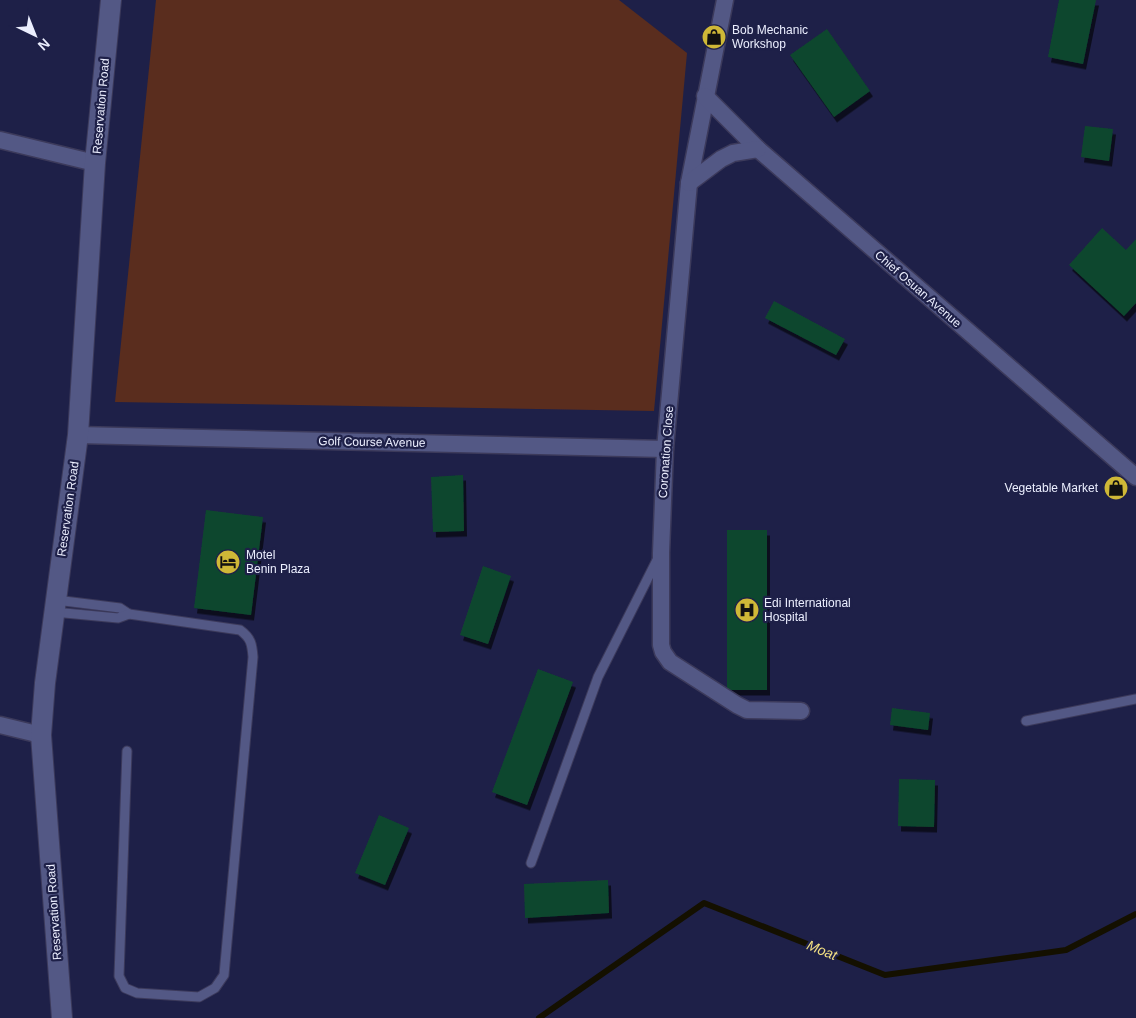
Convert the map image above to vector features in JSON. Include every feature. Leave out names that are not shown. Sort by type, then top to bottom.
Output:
[{"type":"street","name":"Reservation Road","points":[[62,1018],[41,735],[45,683],[78,434],[95,163],[111,0]]},
{"type":"street","name":"Coronation Close","points":[[725,0],[689,183],[665,448],[660,553],[661,645],[663,652],[670,662],[747,710],[801,711]]},
{"type":"street","name":"Chief Osuan Avenue","points":[[705,96],[758,149],[1136,477]]},
{"type":"street","points":[[0,140],[95,163]]},
{"type":"street","points":[[689,183],[721,159],[733,153],[758,149]]},
{"type":"street","name":"Golf Course Avenue","points":[[78,434],[665,448]]},
{"type":"street","points":[[0,725],[41,735]]},
{"type":"lane","points":[[531,863],[598,677],[660,553]]},
{"type":"lane","points":[[55,606],[118,618],[129,614],[240,630],[248,636],[252,645],[253,657],[224,975],[215,988],[199,997],[137,993],[125,988],[119,976],[127,751]]},
{"type":"lane","points":[[1026,721],[1136,699]]},
{"type":"shaded area","points":[[156,0],[619,0],[687,53],[654,411],[115,402]]},
{"type":"building","points":[[1059,0],[1096,0],[1083,64],[1048,57]]},
{"type":"building","points":[[827,29],[870,91],[834,117],[790,55]]},
{"type":"building","points":[[1085,126],[1113,129],[1109,161],[1081,157]]},
{"type":"building","points":[[1102,228],[1126,250],[1136,239],[1136,303],[1124,316],[1069,265]]},
{"type":"building","points":[[774,301],[845,339],[836,355],[765,318]]},
{"type":"building","points":[[463,475],[464,531],[433,532],[431,477]]},
{"type":"building","name":"Motel Benin Plaza","points":[[206,510],[263,517],[251,615],[194,608]]},
{"type":"building","name":"Edi International Hospital","points":[[727,530],[767,530],[767,690],[727,690]]},
{"type":"building","points":[[483,566],[511,576],[488,644],[460,635]]},
{"type":"building","points":[[538,669],[573,682],[527,805],[492,792]]},
{"type":"building","points":[[892,708],[930,713],[928,730],[890,725]]},
{"type":"building","points":[[899,779],[935,780],[934,827],[898,826]]},
{"type":"building","points":[[379,815],[409,828],[385,885],[355,873]]},
{"type":"building","points":[[608,880],[609,913],[525,918],[524,884]]},
{"type":"waterway","name":"Moat","points":[[539,1018],[704,903],[885,975],[1066,950],[1136,914]]},
{"type":"place","name":"Bob Mechanic Workshop","points":[[714,37]]},
{"type":"place","name":"Vegetable Market","points":[[1116,488]]},
{"type":"place","name":"Motel Benin Plaza","points":[[228,562]]},
{"type":"place","name":"Edi International Hospital","points":[[747,610]]}]
